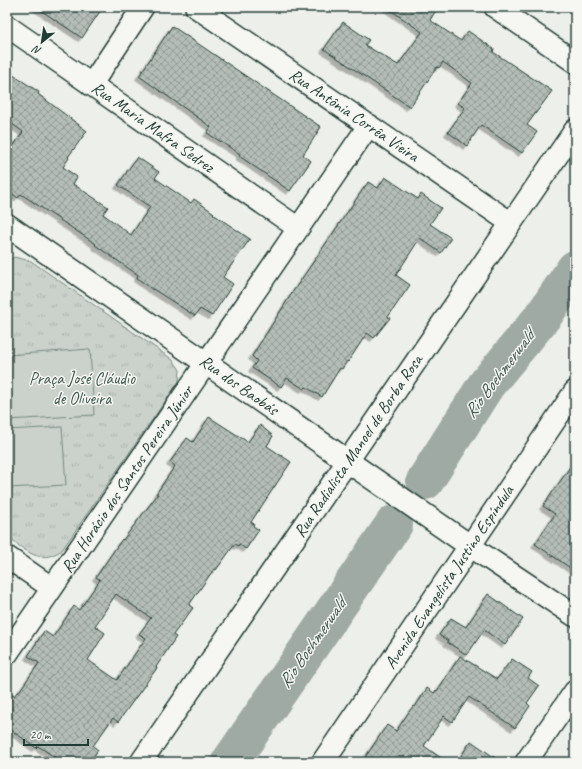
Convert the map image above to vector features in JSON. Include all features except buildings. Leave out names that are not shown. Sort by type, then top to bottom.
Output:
[{"type":"street","points":[[91,84],[143,7]]},
{"type":"street","name":"Rua Antônia Corrêa Vieira","points":[[196,7],[511,223]]},
{"type":"street","points":[[495,7],[575,62]]},
{"type":"street","name":"Rua Maria Mafra Sedrez","points":[[7,26],[298,228]]},
{"type":"street","name":"Rua Horácio dos Santos Pereira Júnior","points":[[7,654],[368,125]]},
{"type":"street","name":"Rua Radialista Manoel de Borba Rosa","points":[[141,762],[575,130]]},
{"type":"street","name":"Rua dos Baobás","points":[[7,225],[470,546]]},
{"type":"street","name":"Avenida Evangelista Justino Espíndula","points":[[323,762],[575,391]]},
{"type":"street","points":[[470,546],[575,616]]},
{"type":"street","points":[[7,557],[52,588]]},
{"type":"street","points":[[526,762],[575,691]]},
{"type":"green space","name":"Praça José Cláudio de Oliveira","points":[[14,257],[31,261],[173,360],[180,370],[179,381],[62,550],[54,555],[46,557],[27,551],[7,537],[7,262]]},
{"type":"green space","points":[[90,349],[94,415],[7,420],[7,355]]},
{"type":"green space","points":[[62,427],[66,485],[7,488],[7,430]]},
{"type":"waterway","name":"Rio Boehmerwald","points":[[425,481],[486,385],[544,315],[575,269]]},
{"type":"waterway","name":"Rio Boehmerwald","points":[[230,762],[394,524]]}]
